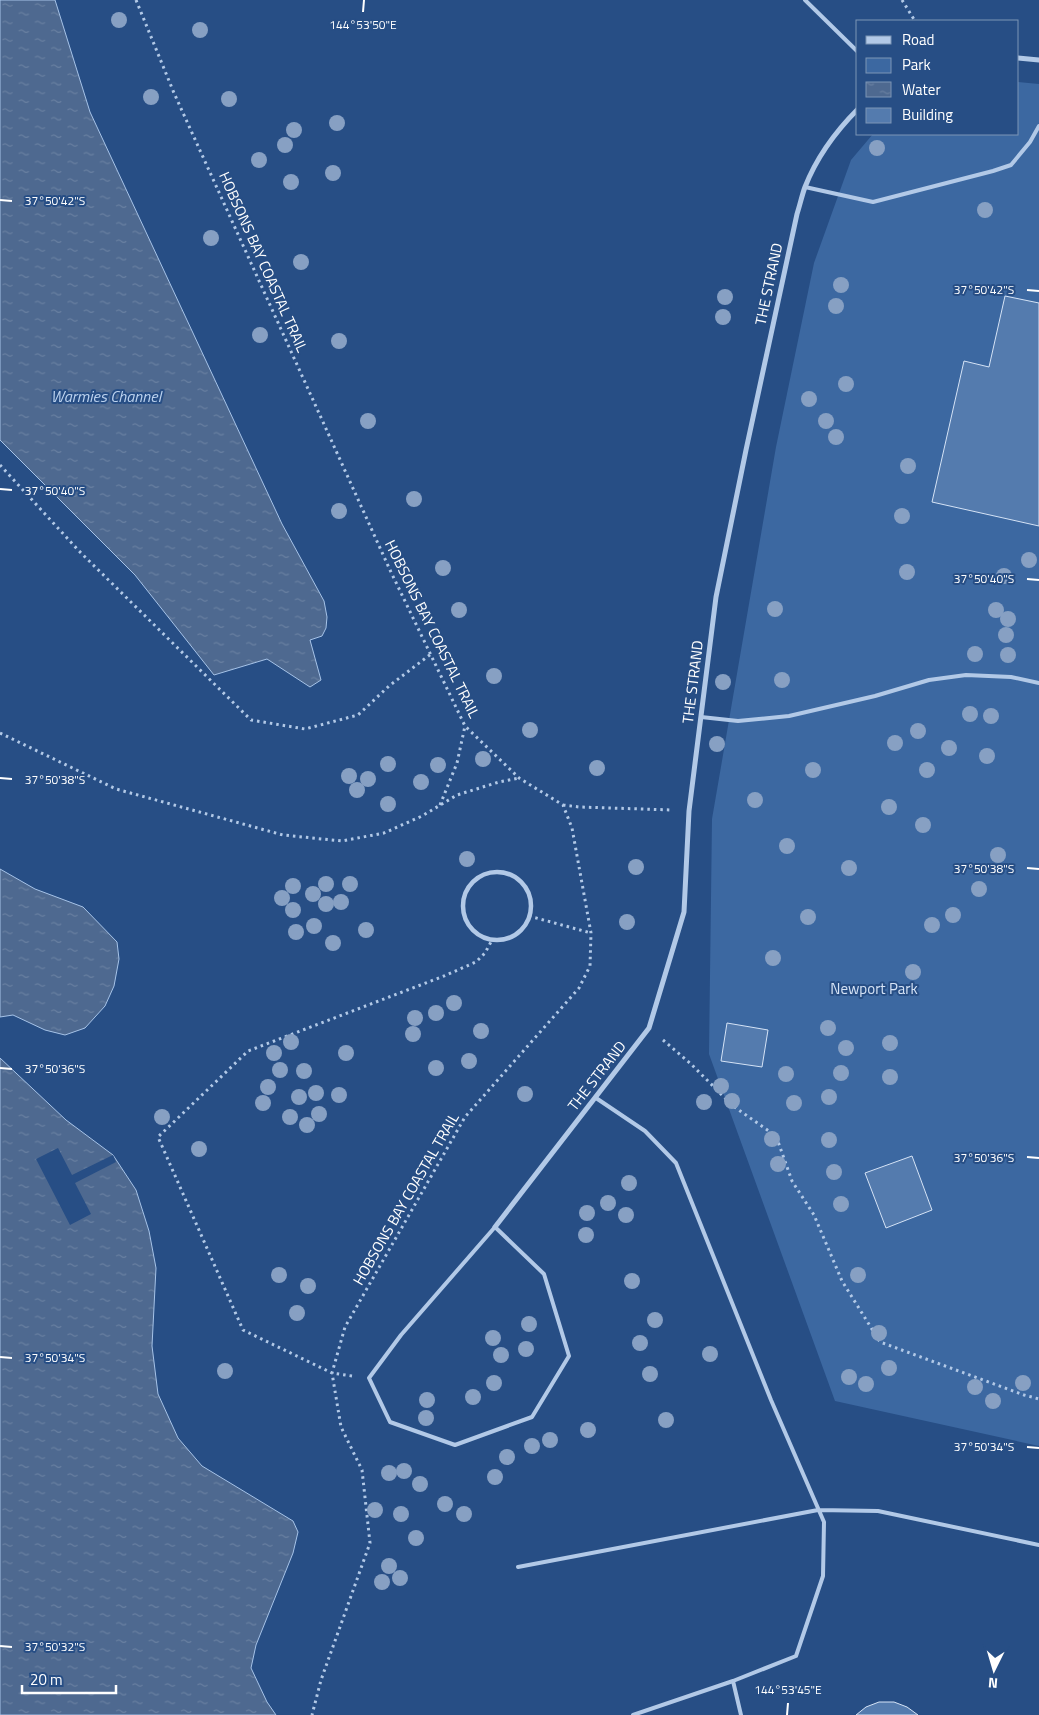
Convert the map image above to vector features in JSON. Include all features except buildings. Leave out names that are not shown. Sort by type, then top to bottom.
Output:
[{"type":"street","points":[[1019,58],[1039,60]]},
{"type":"street","name":"THE STRAND","points":[[495,1227],[649,1028],[684,912],[689,810],[716,597],[797,214],[805,187],[830,141],[856,112]]},
{"type":"street","points":[[491,872],[502,872],[513,875],[522,883],[529,893],[531,904],[529,916],[524,927],[515,935],[504,940],[492,940],[472,930],[466,922],[462,912],[463,900],[466,890],[481,875],[491,872]]},
{"type":"lane","points":[[805,0],[856,50]]},
{"type":"lane","points":[[805,187],[873,202],[984,174],[1011,165],[1030,142],[1039,126]]},
{"type":"lane","points":[[701,717],[738,721],[789,716],[875,696],[930,680],[966,675],[1012,677],[1039,682]]},
{"type":"lane","points":[[596,1098],[645,1131],[676,1163],[772,1400],[824,1522],[823,1576],[796,1656],[733,1681],[633,1715]]},
{"type":"lane","points":[[495,1227],[544,1274],[569,1356],[532,1417],[455,1445],[390,1422],[369,1378],[401,1335],[495,1227]]},
{"type":"lane","points":[[518,1566],[818,1510],[878,1511],[1039,1545]]},
{"type":"lane","points":[[733,1681],[741,1715]]},
{"type":"path","name":"HOBSONS BAY COASTAL TRAIL","points":[[136,0],[174,93],[382,552],[465,726],[519,778],[563,805],[572,828],[591,933],[590,966],[579,988],[465,1117],[345,1327],[332,1373],[342,1427],[362,1470],[370,1543],[321,1680],[312,1715]]},
{"type":"path","points":[[902,0],[914,20]]},
{"type":"path","points":[[0,465],[79,551],[252,720],[305,729],[358,715],[389,686],[431,654]]},
{"type":"path","points":[[440,805],[457,763],[465,726]]},
{"type":"path","points":[[0,733],[116,790],[283,835],[342,841],[384,833],[422,816],[457,795],[519,778]]},
{"type":"path","points":[[563,805],[689,810]]},
{"type":"path","points":[[529,916],[591,933]]},
{"type":"path","points":[[332,1373],[243,1330],[158,1137],[248,1051],[476,962],[485,953],[492,940]]},
{"type":"path","points":[[649,1028],[691,1064],[733,1106],[776,1136],[792,1181],[814,1215],[842,1282],[880,1342],[1039,1399]]},
{"type":"green space","name":"Newport Park","points":[[1019,82],[1039,84],[1039,1446],[835,1401],[709,1054],[712,819],[776,447],[814,263],[851,160],[872,135],[1019,135]]},
{"type":"water","name":"Warmies Channel","points":[[0,0],[55,0],[90,112],[282,524],[324,601],[327,617],[326,628],[322,636],[310,640],[321,680],[310,687],[267,659],[214,675],[135,575],[0,440]]},
{"type":"water","points":[[0,869],[35,889],[83,907],[117,942],[119,959],[114,986],[105,1006],[85,1028],[65,1035],[45,1030],[13,1015],[0,1017]]},
{"type":"water","points":[[0,1058],[66,1120],[113,1155],[136,1190],[149,1231],[156,1268],[152,1346],[158,1394],[178,1438],[202,1466],[293,1521],[298,1532],[293,1553],[256,1645],[251,1668],[267,1702],[276,1715],[0,1715]]},
{"type":"pier","points":[[58,1148],[72,1175],[113,1155],[116,1162],[75,1183],[91,1214],[70,1225],[36,1159]]}]
